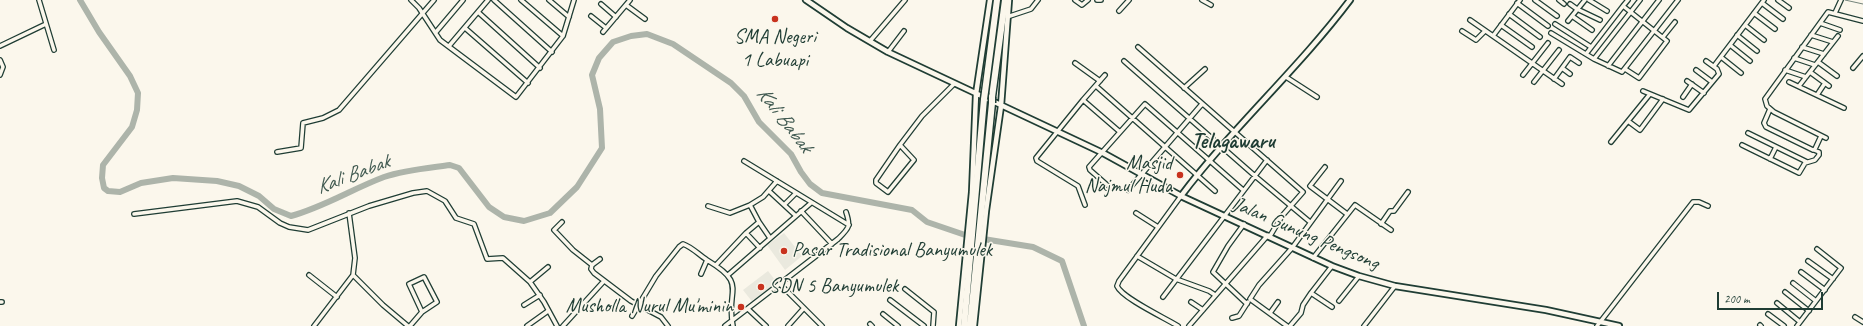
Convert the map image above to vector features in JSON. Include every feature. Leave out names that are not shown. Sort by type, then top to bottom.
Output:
[{"type":"highway","points":[[970,326],[975,297],[972,277],[972,211],[984,96],[997,0]]},
{"type":"highway","points":[[964,326],[983,211],[992,100],[1005,0]]},
{"type":"street","points":[[39,0],[54,50]]},
{"type":"street","points":[[411,0],[436,32],[438,38],[514,96],[519,94],[564,36],[574,0]]},
{"type":"street","points":[[277,152],[301,148],[303,123],[323,118],[338,110],[434,0]]},
{"type":"street","points":[[436,32],[463,0]]},
{"type":"street","points":[[449,46],[488,0]]},
{"type":"street","points":[[494,0],[552,52]]},
{"type":"street","points":[[522,0],[564,36]]},
{"type":"street","points":[[549,0],[569,17]]},
{"type":"street","points":[[591,16],[605,30],[630,0]]},
{"type":"street","name":"Jalan Gunung Pengsong","points":[[806,0],[847,28],[888,52],[1102,152],[1181,196],[1332,266],[1359,276],[1395,286],[1546,310],[1599,324],[1619,326]]},
{"type":"street","points":[[870,42],[904,0]]},
{"type":"street","points":[[972,211],[976,94],[990,0]]},
{"type":"street","points":[[983,211],[1001,106],[1009,0]]},
{"type":"street","points":[[1007,17],[1031,9],[1038,0]]},
{"type":"street","points":[[1076,0],[1082,5],[1088,0]]},
{"type":"street","points":[[1119,11],[1129,0]]},
{"type":"street","points":[[1202,0],[1211,5]]},
{"type":"street","points":[[1178,326],[1141,306],[1118,290],[1117,283],[1181,196],[1222,147],[1317,43],[1350,0]]},
{"type":"street","points":[[1535,0],[1557,16]]},
{"type":"street","points":[[1559,0],[1564,4]]},
{"type":"street","points":[[1568,21],[1584,0]]},
{"type":"street","points":[[1589,0],[1607,11]]},
{"type":"street","points":[[1586,54],[1628,0]]},
{"type":"street","points":[[1594,59],[1640,0]]},
{"type":"street","points":[[1608,66],[1658,0]]},
{"type":"street","points":[[1551,33],[1594,59],[1621,73],[1678,0]]},
{"type":"street","points":[[1778,0],[1789,8]]},
{"type":"street","points":[[1714,66],[1763,1],[1783,19]]},
{"type":"street","points":[[1835,13],[1841,1]]},
{"type":"street","points":[[1493,36],[1519,2],[1548,26]]},
{"type":"street","points":[[601,4],[616,17]]},
{"type":"street","points":[[1570,4],[1600,20]]},
{"type":"street","points":[[626,5],[645,19]]},
{"type":"street","points":[[1623,6],[1667,41],[1639,78],[1625,69]]},
{"type":"street","points":[[478,12],[540,68]]},
{"type":"street","points":[[1826,138],[1770,109],[1765,103],[1765,99],[1828,12],[1863,21]]},
{"type":"street","points":[[1754,13],[1775,29]]},
{"type":"street","points":[[1509,14],[1540,37]]},
{"type":"street","points":[[1572,16],[1592,30]]},
{"type":"street","points":[[1470,20],[1542,72],[1562,84]]},
{"type":"street","points":[[1663,37],[1675,22]]},
{"type":"street","points":[[1820,23],[1840,30]]},
{"type":"street","points":[[0,46],[46,24]]},
{"type":"street","points":[[1555,24],[1591,47]]},
{"type":"street","points":[[1501,25],[1532,47]]},
{"type":"street","points":[[1745,25],[1764,40]]},
{"type":"street","points":[[465,28],[528,83]]},
{"type":"street","points":[[888,52],[904,31]]},
{"type":"street","points":[[1462,31],[1476,40],[1485,31]]},
{"type":"street","points":[[1811,35],[1833,42]]},
{"type":"street","points":[[1737,36],[1757,50]]},
{"type":"street","points":[[1799,86],[1838,36]]},
{"type":"street","points":[[1523,75],[1548,43]]},
{"type":"street","points":[[1730,45],[1750,61]]},
{"type":"street","points":[[1802,46],[1824,54]]},
{"type":"street","points":[[1138,47],[1303,192],[1282,216],[1269,236],[1189,326]]},
{"type":"street","points":[[1534,82],[1559,50]]},
{"type":"street","points":[[1853,68],[1863,56]]},
{"type":"street","points":[[1554,79],[1570,57],[1579,63]]},
{"type":"street","points":[[1721,57],[1741,73]]},
{"type":"street","points":[[1794,58],[1816,64],[1837,76]]},
{"type":"street","points":[[0,60],[3,67],[0,75]]},
{"type":"street","points":[[1124,61],[1255,176],[1310,222]]},
{"type":"street","points":[[1643,91],[1689,110],[1720,72],[1706,61]]},
{"type":"street","points":[[1075,63],[1100,81]]},
{"type":"street","points":[[1562,68],[1570,74]]},
{"type":"street","points":[[1184,88],[1205,69]]},
{"type":"street","points":[[1696,70],[1712,82]]},
{"type":"street","points":[[1785,70],[1806,77]]},
{"type":"street","points":[[1810,72],[1829,86]]},
{"type":"street","points":[[1084,205],[1078,186],[1036,159],[1105,75]]},
{"type":"street","points":[[1286,77],[1317,97]]},
{"type":"street","points":[[1687,81],[1704,93]]},
{"type":"street","points":[[1789,82],[1844,108]]},
{"type":"street","points":[[900,145],[914,160],[888,192],[876,183],[876,180],[900,145],[922,116],[954,84]]},
{"type":"street","points":[[1683,97],[1692,84]]},
{"type":"street","points":[[1817,95],[1825,84]]},
{"type":"street","points":[[1096,86],[1215,192]]},
{"type":"street","points":[[1611,142],[1650,94]]},
{"type":"street","points":[[1628,121],[1640,130],[1663,99]]},
{"type":"street","points":[[1083,100],[1120,132]]},
{"type":"street","points":[[1128,190],[1164,146],[1202,104]]},
{"type":"street","points":[[1107,185],[1089,168],[1132,118],[1144,105],[1146,105],[1243,190]]},
{"type":"street","points":[[1742,145],[1798,173],[1807,162],[1815,160],[1819,155],[1818,152],[1764,126],[1770,109]]},
{"type":"street","points":[[1748,133],[1807,162]]},
{"type":"street","points":[[1814,150],[1821,136]]},
{"type":"street","points":[[1770,159],[1776,147]]},
{"type":"street","points":[[1162,297],[1267,160]]},
{"type":"street","points":[[744,161],[849,225]]},
{"type":"street","points":[[1324,167],[1310,186],[1347,214]]},
{"type":"street","points":[[708,206],[730,213],[750,205],[763,197],[777,181]]},
{"type":"street","points":[[1232,318],[1239,316],[1259,285],[1292,248],[1341,181]]},
{"type":"street","points":[[134,214],[237,201],[258,207],[280,223],[290,227],[308,230],[349,213],[419,192],[427,191],[433,193],[444,201],[456,218],[474,224],[487,259],[503,258],[530,282],[540,295],[557,326]]},
{"type":"street","points":[[769,191],[785,204],[796,216]]},
{"type":"street","points":[[1381,224],[1390,211],[1394,211],[1408,192]]},
{"type":"street","points":[[785,204],[796,193]]},
{"type":"street","points":[[1599,324],[1693,202],[1699,202],[1708,206]]},
{"type":"street","points":[[728,275],[811,203]]},
{"type":"street","points":[[750,205],[770,238]]},
{"type":"street","points":[[1313,258],[1347,214],[1356,205],[1391,230]]},
{"type":"street","points":[[801,212],[832,244]]},
{"type":"street","points":[[725,326],[832,244],[845,232],[849,225],[846,212]]},
{"type":"street","points":[[314,326],[353,275],[354,258],[349,213]]},
{"type":"street","points":[[1136,213],[1158,227]]},
{"type":"street","points":[[562,222],[554,230],[573,250],[592,265],[593,272],[627,298],[661,317],[668,326]]},
{"type":"street","points":[[716,265],[746,233],[759,222]]},
{"type":"street","points":[[1244,224],[1214,271],[1247,304]]},
{"type":"street","points":[[746,233],[760,248]]},
{"type":"street","points":[[632,316],[640,305],[656,276],[681,245],[685,245],[716,265],[728,275],[733,289],[731,310],[733,326]]},
{"type":"street","points":[[1797,326],[1841,268],[1817,249]]},
{"type":"street","points":[[1137,256],[1176,279],[1215,295]]},
{"type":"street","points":[[592,265],[600,259]]},
{"type":"street","points":[[701,274],[707,260]]},
{"type":"street","points":[[1808,261],[1833,279]]},
{"type":"street","points":[[1250,300],[1288,326],[1302,313],[1303,305],[1332,266]]},
{"type":"street","points":[[530,282],[548,267]]},
{"type":"street","points":[[1801,272],[1825,290]]},
{"type":"street","points":[[309,275],[337,297]]},
{"type":"street","points":[[353,275],[383,305],[409,326],[422,312],[436,302],[424,277],[409,284],[422,312]]},
{"type":"street","points":[[1339,301],[1359,276]]},
{"type":"street","points":[[959,326],[972,277]]},
{"type":"street","points":[[563,326],[604,281]]},
{"type":"street","points":[[1793,283],[1816,301]]},
{"type":"street","points":[[780,284],[822,326]]},
{"type":"street","points":[[1364,326],[1395,286]]},
{"type":"street","points":[[905,289],[934,312],[932,326]]},
{"type":"street","points":[[1785,292],[1809,311]]},
{"type":"street","points":[[1311,293],[1332,307]]},
{"type":"street","points":[[524,306],[540,295]]},
{"type":"street","points":[[974,326],[975,297]]},
{"type":"street","points":[[890,300],[924,326]]},
{"type":"street","points":[[1191,302],[1204,310]]},
{"type":"street","points":[[1270,313],[1278,302]]},
{"type":"street","points":[[1776,303],[1800,322]]},
{"type":"street","points":[[788,326],[804,308]]},
{"type":"street","points":[[748,309],[766,326]]},
{"type":"street","points":[[527,326],[548,311]]},
{"type":"street","points":[[883,314],[898,326]]},
{"type":"street","points":[[1768,314],[1784,326]]},
{"type":"street","points":[[1855,317],[1863,322]]},
{"type":"shaded area","name":"Pasar Tradisional Banyumulek","points":[[784,233],[802,256],[785,270],[767,245]]},
{"type":"shaded area","name":"SDN 5 Banyumulek","points":[[768,271],[779,285],[754,304],[743,290]]},
{"type":"waterway","name":"Kali Babak","points":[[80,0],[99,32],[130,76],[138,93],[137,110],[132,127],[103,165],[102,178],[104,188],[108,191],[120,192],[141,183],[173,178],[217,181],[239,186],[259,196],[274,209],[291,216],[315,208],[384,177],[409,171],[450,165],[459,168],[489,207],[504,217],[524,221],[550,213],[577,187],[602,148],[600,109],[592,75],[599,58],[613,42],[631,36],[647,34],[673,44],[731,83],[744,96],[759,122],[791,154],[810,184],[822,193],[912,210],[927,222],[971,237],[1033,247],[1062,261],[1084,326]]},
{"type":"waterway","points":[[1845,0],[1863,4]]},
{"type":"place","name":"SMA Negeri 1 Labuapi","points":[[775,19]]},
{"type":"place","name":"Masjid Najmul Huda","points":[[1180,175]]},
{"type":"place","name":"Pasar Tradisional Banyumulek","points":[[784,251]]},
{"type":"place","name":"SDN 5 Banyumulek","points":[[761,287]]},
{"type":"place","name":"Musholla Nurul Mu'minin","points":[[741,307]]},
{"type":"district","name":"Telagawaru","points":[[1233,142]]}]
